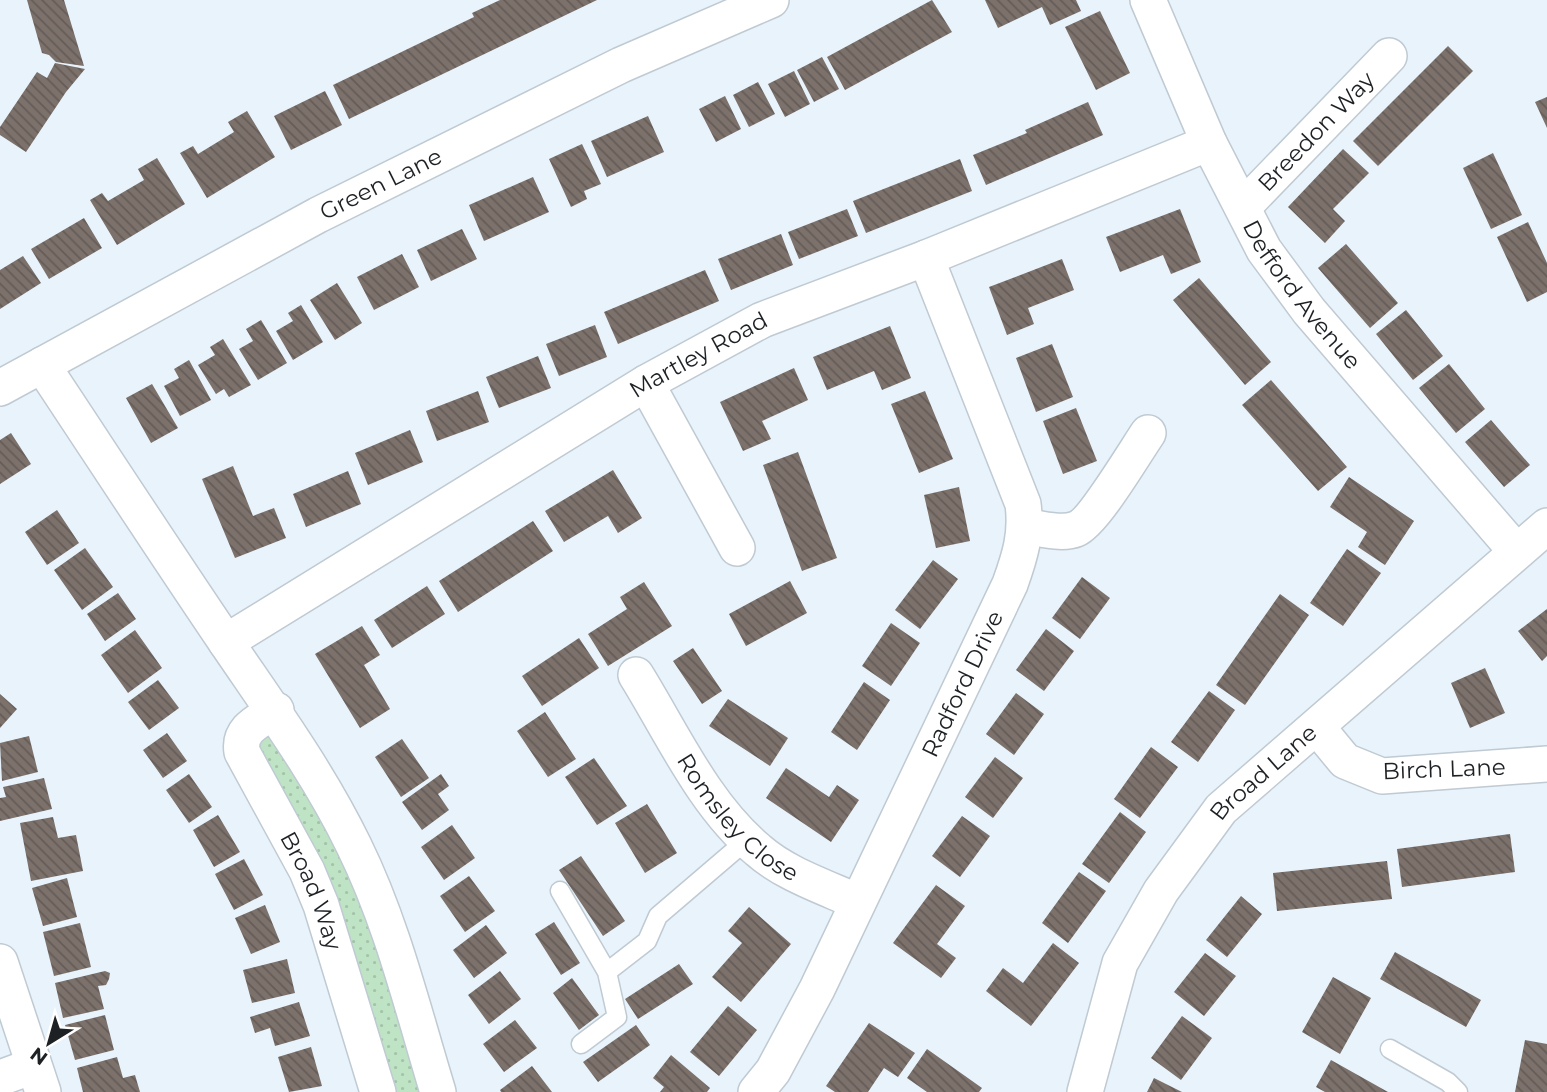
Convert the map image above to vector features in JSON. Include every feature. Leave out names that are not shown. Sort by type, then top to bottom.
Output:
[{"type":"street","name":"Green Lane","points":[[0,388],[318,215],[621,65],[771,0]]},
{"type":"street","name":"Defford Avenue","points":[[1148,0],[1209,143],[1264,250],[1309,311],[1516,551]]},
{"type":"street","name":"Breedon Way","points":[[1243,207],[1389,55]]},
{"type":"street","name":"Martley Road","points":[[226,642],[646,383],[762,320],[926,258],[1209,143]]},
{"type":"street","name":"Radford Drive","points":[[756,1092],[774,1071],[858,902],[1010,584],[1024,545],[1026,527],[1023,504],[926,258]]},
{"type":"street","points":[[42,365],[226,642],[276,710],[348,834],[372,885],[438,1092]]},
{"type":"street","points":[[646,383],[733,550]]},
{"type":"street","points":[[1026,527],[1064,531],[1077,529],[1093,517],[1148,433]]},
{"type":"street","name":"Broad Lane","points":[[1085,1092],[1120,963],[1161,891],[1221,809],[1547,526]]},
{"type":"street","name":"Romsley Close","points":[[650,687],[713,801],[758,850],[797,874],[858,902]]},
{"type":"street","name":"Broad Way","points":[[276,710],[249,728],[243,737],[242,752],[307,871],[321,905],[377,1092]]},
{"type":"street","name":"Birch Lane","points":[[1317,727],[1345,761],[1382,776],[1547,764]]},
{"type":"street","points":[[0,962],[38,1079],[0,1078]]},
{"type":"lane","points":[[607,972],[646,941],[658,916],[748,839]]},
{"type":"lane","points":[[560,891],[607,972],[617,1017],[581,1044]]},
{"type":"lane","points":[[1390,1049],[1448,1082],[1458,1092]]},
{"type":"green space","points":[[268,735],[275,740],[336,841],[365,907],[420,1092],[390,1092],[256,742]]},
{"type":"building","points":[[27,0],[64,0],[84,66],[56,62],[49,55],[42,53]]},
{"type":"building","points":[[500,0],[597,0],[349,119],[333,85],[474,17],[472,13]]},
{"type":"building","points":[[932,0],[952,32],[845,90],[827,57]]},
{"type":"building","points":[[985,0],[1076,0],[1081,11],[1050,25],[1042,7],[998,28]]},
{"type":"building","points":[[1100,11],[1130,73],[1096,90],[1065,27]]},
{"type":"building","points":[[1448,46],[1473,71],[1378,166],[1353,141]]},
{"type":"building","points":[[822,57],[839,89],[814,102],[797,70]]},
{"type":"building","points":[[55,63],[85,69],[66,92],[26,152],[0,135],[0,127],[37,72],[47,78]]},
{"type":"building","points":[[794,71],[810,104],[785,117],[768,84]]},
{"type":"building","points":[[758,82],[775,114],[749,127],[733,95]]},
{"type":"building","points":[[325,91],[342,125],[291,150],[274,116]]},
{"type":"building","points":[[725,96],[741,129],[716,142],[699,109]]},
{"type":"building","points":[[1547,97],[1547,128],[1535,102]]},
{"type":"building","points":[[1088,102],[1103,135],[986,185],[973,155],[1027,133],[1025,130]]},
{"type":"building","points":[[247,111],[275,157],[207,198],[180,153],[193,146],[198,154],[234,132],[228,122]]},
{"type":"building","points":[[648,116],[664,152],[607,177],[591,141]]},
{"type":"building","points":[[582,144],[601,184],[584,191],[587,199],[571,207],[549,159]]},
{"type":"building","points":[[1343,149],[1369,173],[1333,209],[1345,221],[1325,243],[1288,207]]},
{"type":"building","points":[[1493,153],[1522,215],[1491,229],[1463,168]]},
{"type":"building","points":[[157,158],[185,204],[117,245],[90,200],[102,193],[108,201],[144,180],[138,169]]},
{"type":"building","points":[[960,159],[972,191],[866,233],[853,201]]},
{"type":"building","points":[[533,177],[549,212],[484,241],[469,205]]},
{"type":"building","points":[[847,209],[858,236],[799,259],[788,232]]},
{"type":"building","points":[[1180,209],[1201,262],[1171,274],[1163,255],[1120,272],[1106,237]]},
{"type":"building","points":[[84,218],[102,248],[49,279],[31,249]]},
{"type":"building","points":[[1528,222],[1547,263],[1547,292],[1527,302],[1497,237]]},
{"type":"building","points":[[462,229],[477,259],[431,281],[417,250]]},
{"type":"building","points":[[781,234],[793,265],[731,290],[718,259]]},
{"type":"building","points":[[1346,244],[1398,303],[1370,328],[1318,268]]},
{"type":"building","points":[[402,254],[419,287],[374,310],[357,277]]},
{"type":"building","points":[[23,256],[41,283],[0,309],[0,270]]},
{"type":"building","points":[[1062,259],[1074,290],[1028,308],[1034,324],[1007,335],[989,287]]},
{"type":"building","points":[[705,270],[719,301],[618,344],[604,312]]},
{"type":"building","points":[[1199,278],[1271,362],[1245,385],[1173,300]]},
{"type":"building","points":[[337,283],[362,323],[335,340],[310,300]]},
{"type":"building","points":[[301,305],[323,342],[293,360],[276,331],[293,321],[288,313]]},
{"type":"building","points":[[1406,310],[1443,356],[1413,380],[1376,334]]},
{"type":"building","points":[[261,320],[287,363],[258,380],[239,349],[253,341],[246,329]]},
{"type":"building","points":[[595,325],[607,357],[559,376],[546,344]]},
{"type":"building","points":[[890,326],[911,378],[882,390],[874,371],[827,390],[813,357]]},
{"type":"building","points":[[223,339],[251,385],[229,397],[224,389],[216,394],[198,365],[215,355],[210,347]]},
{"type":"building","points":[[1052,344],[1073,397],[1036,412],[1016,358]]},
{"type":"building","points":[[538,356],[551,388],[499,408],[486,377]]},
{"type":"building","points":[[189,360],[211,400],[180,416],[164,386],[179,378],[174,369]]},
{"type":"building","points":[[1449,364],[1485,409],[1456,433],[1419,388]]},
{"type":"building","points":[[794,368],[808,400],[762,421],[771,439],[743,451],[720,402]]},
{"type":"building","points":[[1271,380],[1347,467],[1318,491],[1242,405]]},
{"type":"building","points":[[152,384],[178,428],[151,443],[126,398]]},
{"type":"building","points":[[478,391],[489,422],[437,441],[426,411]]},
{"type":"building","points":[[925,391],[953,459],[919,473],[891,404]]},
{"type":"building","points":[[1076,408],[1097,461],[1063,474],[1043,421]]},
{"type":"building","points":[[1491,420],[1530,465],[1504,487],[1465,442]]},
{"type":"building","points":[[410,430],[423,462],[368,485],[355,453]]},
{"type":"building","points":[[11,433],[31,464],[0,484],[0,440]]},
{"type":"building","points":[[798,452],[837,558],[802,571],[763,465]]},
{"type":"building","points":[[233,466],[253,516],[274,508],[286,538],[235,558],[202,479]]},
{"type":"building","points":[[613,470],[642,518],[618,533],[608,516],[564,542],[545,511]]},
{"type":"building","points":[[348,471],[361,504],[306,527],[293,494]]},
{"type":"building","points":[[1349,477],[1414,521],[1385,565],[1358,547],[1367,532],[1330,507]]},
{"type":"building","points":[[959,487],[970,541],[936,548],[924,495]]},
{"type":"building","points":[[57,510],[79,543],[47,565],[25,532]]},
{"type":"building","points":[[533,521],[553,551],[458,612],[439,581]]},
{"type":"building","points":[[85,548],[113,587],[82,610],[54,570]]},
{"type":"building","points":[[1347,549],[1381,573],[1343,626],[1310,603]]},
{"type":"building","points":[[933,560],[958,579],[920,629],[895,610]]},
{"type":"building","points":[[1082,577],[1110,598],[1080,639],[1052,618]]},
{"type":"building","points":[[790,581],[807,613],[746,646],[729,614]]},
{"type":"building","points":[[644,582],[672,626],[608,666],[588,634],[627,609],[620,597]]},
{"type":"building","points":[[427,586],[445,614],[392,648],[374,620]]},
{"type":"building","points":[[118,593],[136,619],[105,641],[87,614]]},
{"type":"building","points":[[1280,594],[1309,615],[1245,705],[1216,685]]},
{"type":"building","points":[[1547,609],[1547,656],[1542,661],[1518,631]]},
{"type":"building","points":[[891,623],[920,643],[891,686],[862,666]]},
{"type":"building","points":[[362,626],[380,655],[364,665],[390,709],[360,728],[315,654]]},
{"type":"building","points":[[1046,629],[1074,651],[1044,691],[1016,670]]},
{"type":"building","points":[[135,630],[162,668],[128,693],[101,655]]},
{"type":"building","points":[[579,638],[599,668],[542,706],[522,676]]},
{"type":"building","points":[[693,648],[722,691],[702,704],[673,661]]},
{"type":"building","points":[[1485,668],[1505,713],[1470,728],[1451,683]]},
{"type":"building","points":[[158,680],[179,708],[149,730],[128,702]]},
{"type":"building","points":[[864,682],[890,700],[857,750],[831,732]]},
{"type":"building","points":[[1209,691],[1235,710],[1198,762],[1171,742]]},
{"type":"building","points":[[1016,693],[1044,714],[1014,755],[986,734]]},
{"type":"building","points":[[0,694],[17,709],[0,728]]},
{"type":"building","points":[[728,699],[788,738],[770,766],[709,726]]},
{"type":"building","points":[[545,712],[576,759],[548,777],[517,731]]},
{"type":"building","points":[[167,733],[187,761],[163,778],[143,750]]},
{"type":"building","points":[[29,736],[38,772],[2,781],[0,743]]},
{"type":"building","points":[[402,739],[429,778],[401,797],[375,757]]},
{"type":"building","points":[[1151,747],[1178,767],[1140,818],[1114,799]]},
{"type":"building","points":[[995,757],[1023,778],[993,818],[965,797]]},
{"type":"building","points":[[594,758],[627,806],[597,825],[565,777]]},
{"type":"building","points":[[786,768],[829,797],[837,785],[859,800],[831,842],[766,798]]},
{"type":"building","points":[[189,774],[212,807],[189,823],[166,790]]},
{"type":"building","points":[[441,774],[449,786],[438,794],[449,810],[422,830],[402,802]]},
{"type":"building","points":[[44,778],[52,809],[0,821],[0,798],[6,797],[3,787]]},
{"type":"building","points":[[647,804],[677,853],[645,873],[615,823]]},
{"type":"building","points":[[1120,812],[1146,832],[1109,883],[1082,864]]},
{"type":"building","points":[[218,815],[240,852],[214,867],[193,830]]},
{"type":"building","points":[[962,816],[990,836],[960,877],[932,856]]},
{"type":"building","points":[[53,817],[58,838],[76,835],[83,871],[31,881],[20,823]]},
{"type":"building","points":[[452,825],[475,858],[444,880],[421,847]]},
{"type":"building","points":[[1510,834],[1515,872],[1402,887],[1397,849]]},
{"type":"building","points":[[581,856],[625,921],[603,936],[559,870]]},
{"type":"building","points":[[244,859],[263,895],[234,910],[215,874]]},
{"type":"building","points":[[1387,861],[1392,899],[1277,911],[1273,873]]},
{"type":"building","points":[[1079,872],[1106,891],[1068,943],[1042,923]]},
{"type":"building","points":[[469,876],[495,911],[465,932],[440,896]]},
{"type":"building","points":[[67,878],[77,917],[43,926],[32,888]]},
{"type":"building","points":[[936,885],[965,906],[937,944],[956,958],[941,978],[893,943]]},
{"type":"building","points":[[1241,896],[1262,914],[1227,957],[1206,940]]},
{"type":"building","points":[[265,905],[280,942],[251,954],[235,918]]},
{"type":"building","points":[[749,907],[791,944],[741,1002],[712,977],[742,943],[728,931]]},
{"type":"building","points":[[554,922],[580,963],[561,975],[535,934]]},
{"type":"building","points":[[80,923],[91,967],[54,976],[43,932]]},
{"type":"building","points":[[486,925],[507,953],[474,978],[453,950]]},
{"type":"building","points":[[1053,943],[1079,963],[1031,1026],[986,991],[1003,968],[1023,983]]},
{"type":"building","points":[[1395,952],[1481,1000],[1466,1027],[1380,979]]},
{"type":"building","points":[[1205,953],[1236,976],[1204,1016],[1174,992]]},
{"type":"building","points":[[287,959],[295,993],[252,1003],[243,970]]},
{"type":"building","points":[[679,964],[693,984],[638,1019],[625,999]]},
{"type":"building","points":[[105,971],[110,973],[109,979],[106,985],[98,986],[104,1009],[63,1018],[55,983]]},
{"type":"building","points":[[500,971],[521,999],[489,1024],[468,995]]},
{"type":"building","points":[[1333,977],[1371,998],[1340,1054],[1302,1032]]},
{"type":"building","points":[[572,978],[599,1015],[579,1030],[553,993]]},
{"type":"building","points":[[299,1002],[310,1036],[275,1046],[270,1028],[255,1033],[250,1017]]},
{"type":"building","points":[[728,1006],[757,1030],[719,1076],[690,1052]]},
{"type":"building","points":[[105,1015],[114,1050],[75,1060],[65,1025]]},
{"type":"building","points":[[1182,1016],[1212,1038],[1181,1080],[1151,1058]]},
{"type":"building","points":[[515,1020],[537,1048],[504,1072],[483,1044]]},
{"type":"building","points":[[869,1023],[915,1053],[898,1077],[884,1068],[868,1092],[835,1092],[826,1086]]},
{"type":"building","points":[[636,1025],[650,1045],[598,1082],[583,1062]]},
{"type":"building","points":[[1525,1040],[1547,1044],[1547,1092],[1515,1092]]},
{"type":"building","points":[[311,1047],[322,1086],[289,1092],[278,1057]]},
{"type":"building","points":[[927,1049],[982,1088],[979,1092],[927,1092],[907,1078]]},
{"type":"building","points":[[671,1055],[710,1088],[707,1092],[660,1092],[664,1087],[653,1078]]},
{"type":"building","points":[[117,1057],[123,1078],[135,1075],[140,1092],[83,1092],[77,1068]]},
{"type":"building","points":[[1331,1060],[1388,1092],[1325,1092],[1316,1087]]},
{"type":"building","points":[[532,1066],[552,1092],[501,1092],[500,1090]]},
{"type":"building","points":[[1154,1078],[1182,1092],[1147,1092]]}]
